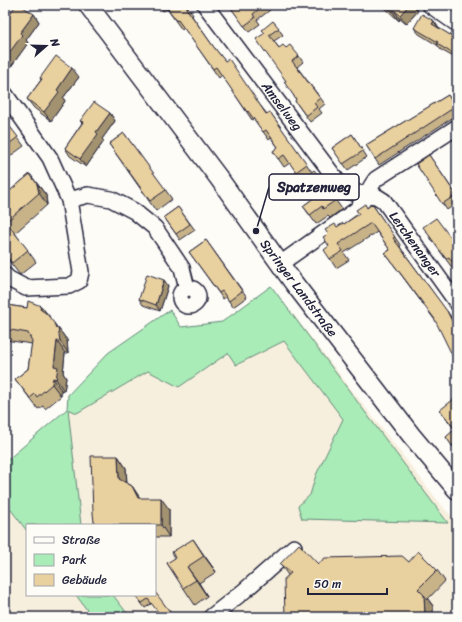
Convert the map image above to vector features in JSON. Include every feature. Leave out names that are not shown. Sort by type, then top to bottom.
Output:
[{"type":"main road","name":"Springer Landstraße","points":[[88,5],[218,177],[280,264],[412,435],[457,490]]},
{"type":"street","name":"Amselweg","points":[[205,5],[345,191],[367,193]]},
{"type":"street","points":[[430,5],[457,24]]},
{"type":"street","points":[[5,94],[50,158],[69,200],[82,272],[79,281],[69,286],[26,288],[9,279],[5,275]]},
{"type":"street","points":[[280,264],[356,210],[361,205],[370,185],[376,179],[457,127]]},
{"type":"street","name":"Lerchenanger","points":[[367,193],[384,201],[457,303]]},
{"type":"street","points":[[69,200],[88,195],[111,199],[134,211],[155,228],[182,268],[187,288]]},
{"type":"street","points":[[211,617],[244,591],[294,547]]},
{"type":"shaded area","points":[[271,286],[443,507],[457,522],[457,617],[130,617],[114,596],[156,596],[156,524],[81,524],[67,409],[181,327],[222,322]]},
{"type":"shaded area","points":[[5,502],[26,530],[26,596],[77,596],[92,617],[5,617]]},
{"type":"green space","points":[[271,286],[448,523],[302,519],[298,506],[310,495],[316,475],[343,419],[284,341],[236,365],[228,353],[179,387],[148,371],[77,413],[68,409],[81,524],[26,524],[26,530],[5,502],[5,462],[67,409],[68,395],[108,353],[170,310],[181,327],[222,322]]},
{"type":"green space","points":[[77,596],[114,596],[130,617],[92,617]]},
{"type":"building","points":[[16,5],[20,5],[34,14],[20,33],[22,35],[5,59],[5,26],[7,24],[5,21]]},
{"type":"building","points":[[165,5],[187,5],[188,7],[186,8],[213,46],[225,61],[229,59],[266,114],[270,112],[307,164],[296,172],[284,155],[278,159],[273,151],[278,147],[266,130],[263,132],[248,111],[247,112],[216,67],[213,69],[178,20],[177,21]]},
{"type":"building","points":[[229,5],[264,5],[253,14],[255,18],[244,26]]},
{"type":"building","points":[[385,5],[409,5],[400,15]]},
{"type":"building","points":[[422,14],[434,21],[432,24],[457,39],[457,56],[437,44],[438,42],[414,28]]},
{"type":"building","points":[[273,21],[279,28],[269,35],[279,48],[283,45],[286,48],[290,45],[299,56],[292,61],[320,98],[314,103],[317,107],[306,116],[284,82],[286,81],[256,39],[265,33],[262,30]]},
{"type":"building","points":[[56,56],[72,68],[57,90],[59,92],[44,112],[27,99],[42,79],[40,78]]},
{"type":"building","points":[[448,95],[455,107],[375,159],[366,145]]},
{"type":"building","points":[[94,102],[110,113],[96,132],[98,134],[80,159],[65,148],[83,122],[80,121]]},
{"type":"building","points":[[7,123],[18,137],[5,147],[5,124]]},
{"type":"building","points":[[124,133],[166,190],[150,201],[109,144]]},
{"type":"building","points":[[352,134],[363,151],[343,164],[332,148]]},
{"type":"building","points":[[429,155],[456,195],[442,204],[416,164]]},
{"type":"building","points":[[314,170],[336,200],[323,209],[322,206],[310,215],[303,206],[315,197],[306,185],[311,181],[307,176]]},
{"type":"building","points":[[30,174],[37,184],[39,193],[6,222],[28,250],[12,263],[5,254],[5,195]]},
{"type":"building","points":[[365,204],[367,208],[372,204],[395,237],[393,238],[447,311],[457,331],[457,365],[434,318],[385,253],[390,250],[371,223],[338,244],[343,251],[330,259],[324,250],[329,246],[323,237],[328,234],[325,230],[335,224],[337,227],[343,223],[344,224],[359,214],[356,210]]},
{"type":"building","points":[[178,207],[190,224],[176,234],[164,217]]},
{"type":"building","points":[[436,218],[457,246],[457,268],[449,257],[446,259],[423,227]]},
{"type":"building","points":[[206,240],[242,291],[229,301],[222,291],[219,293],[189,252]]},
{"type":"building","points":[[147,274],[164,280],[156,305],[139,299]]},
{"type":"building","points":[[28,301],[41,306],[40,309],[47,314],[56,328],[58,328],[60,341],[57,341],[54,366],[58,367],[56,379],[53,378],[52,384],[37,397],[35,394],[30,398],[15,379],[28,369],[32,341],[28,333],[5,329],[5,304],[27,308]]},
{"type":"building","points":[[454,399],[457,403],[457,409],[455,410],[457,412],[457,442],[452,446],[446,437],[455,429],[440,410]]},
{"type":"building","points":[[91,456],[118,456],[119,479],[132,486],[138,498],[161,498],[161,525],[97,524],[94,522]]},
{"type":"building","points":[[193,539],[204,556],[187,567],[196,580],[183,588],[167,563],[175,558],[172,552]]},
{"type":"building","points":[[299,544],[318,564],[325,558],[402,556],[409,562],[418,551],[437,570],[418,589],[424,595],[425,617],[285,617],[284,579],[291,573],[280,564]]},
{"type":"building","points":[[156,593],[174,617],[162,617],[148,599],[142,603],[136,596],[156,596]]},
{"type":"place","name":"Spatzenweg","points":[[256,231]]}]
